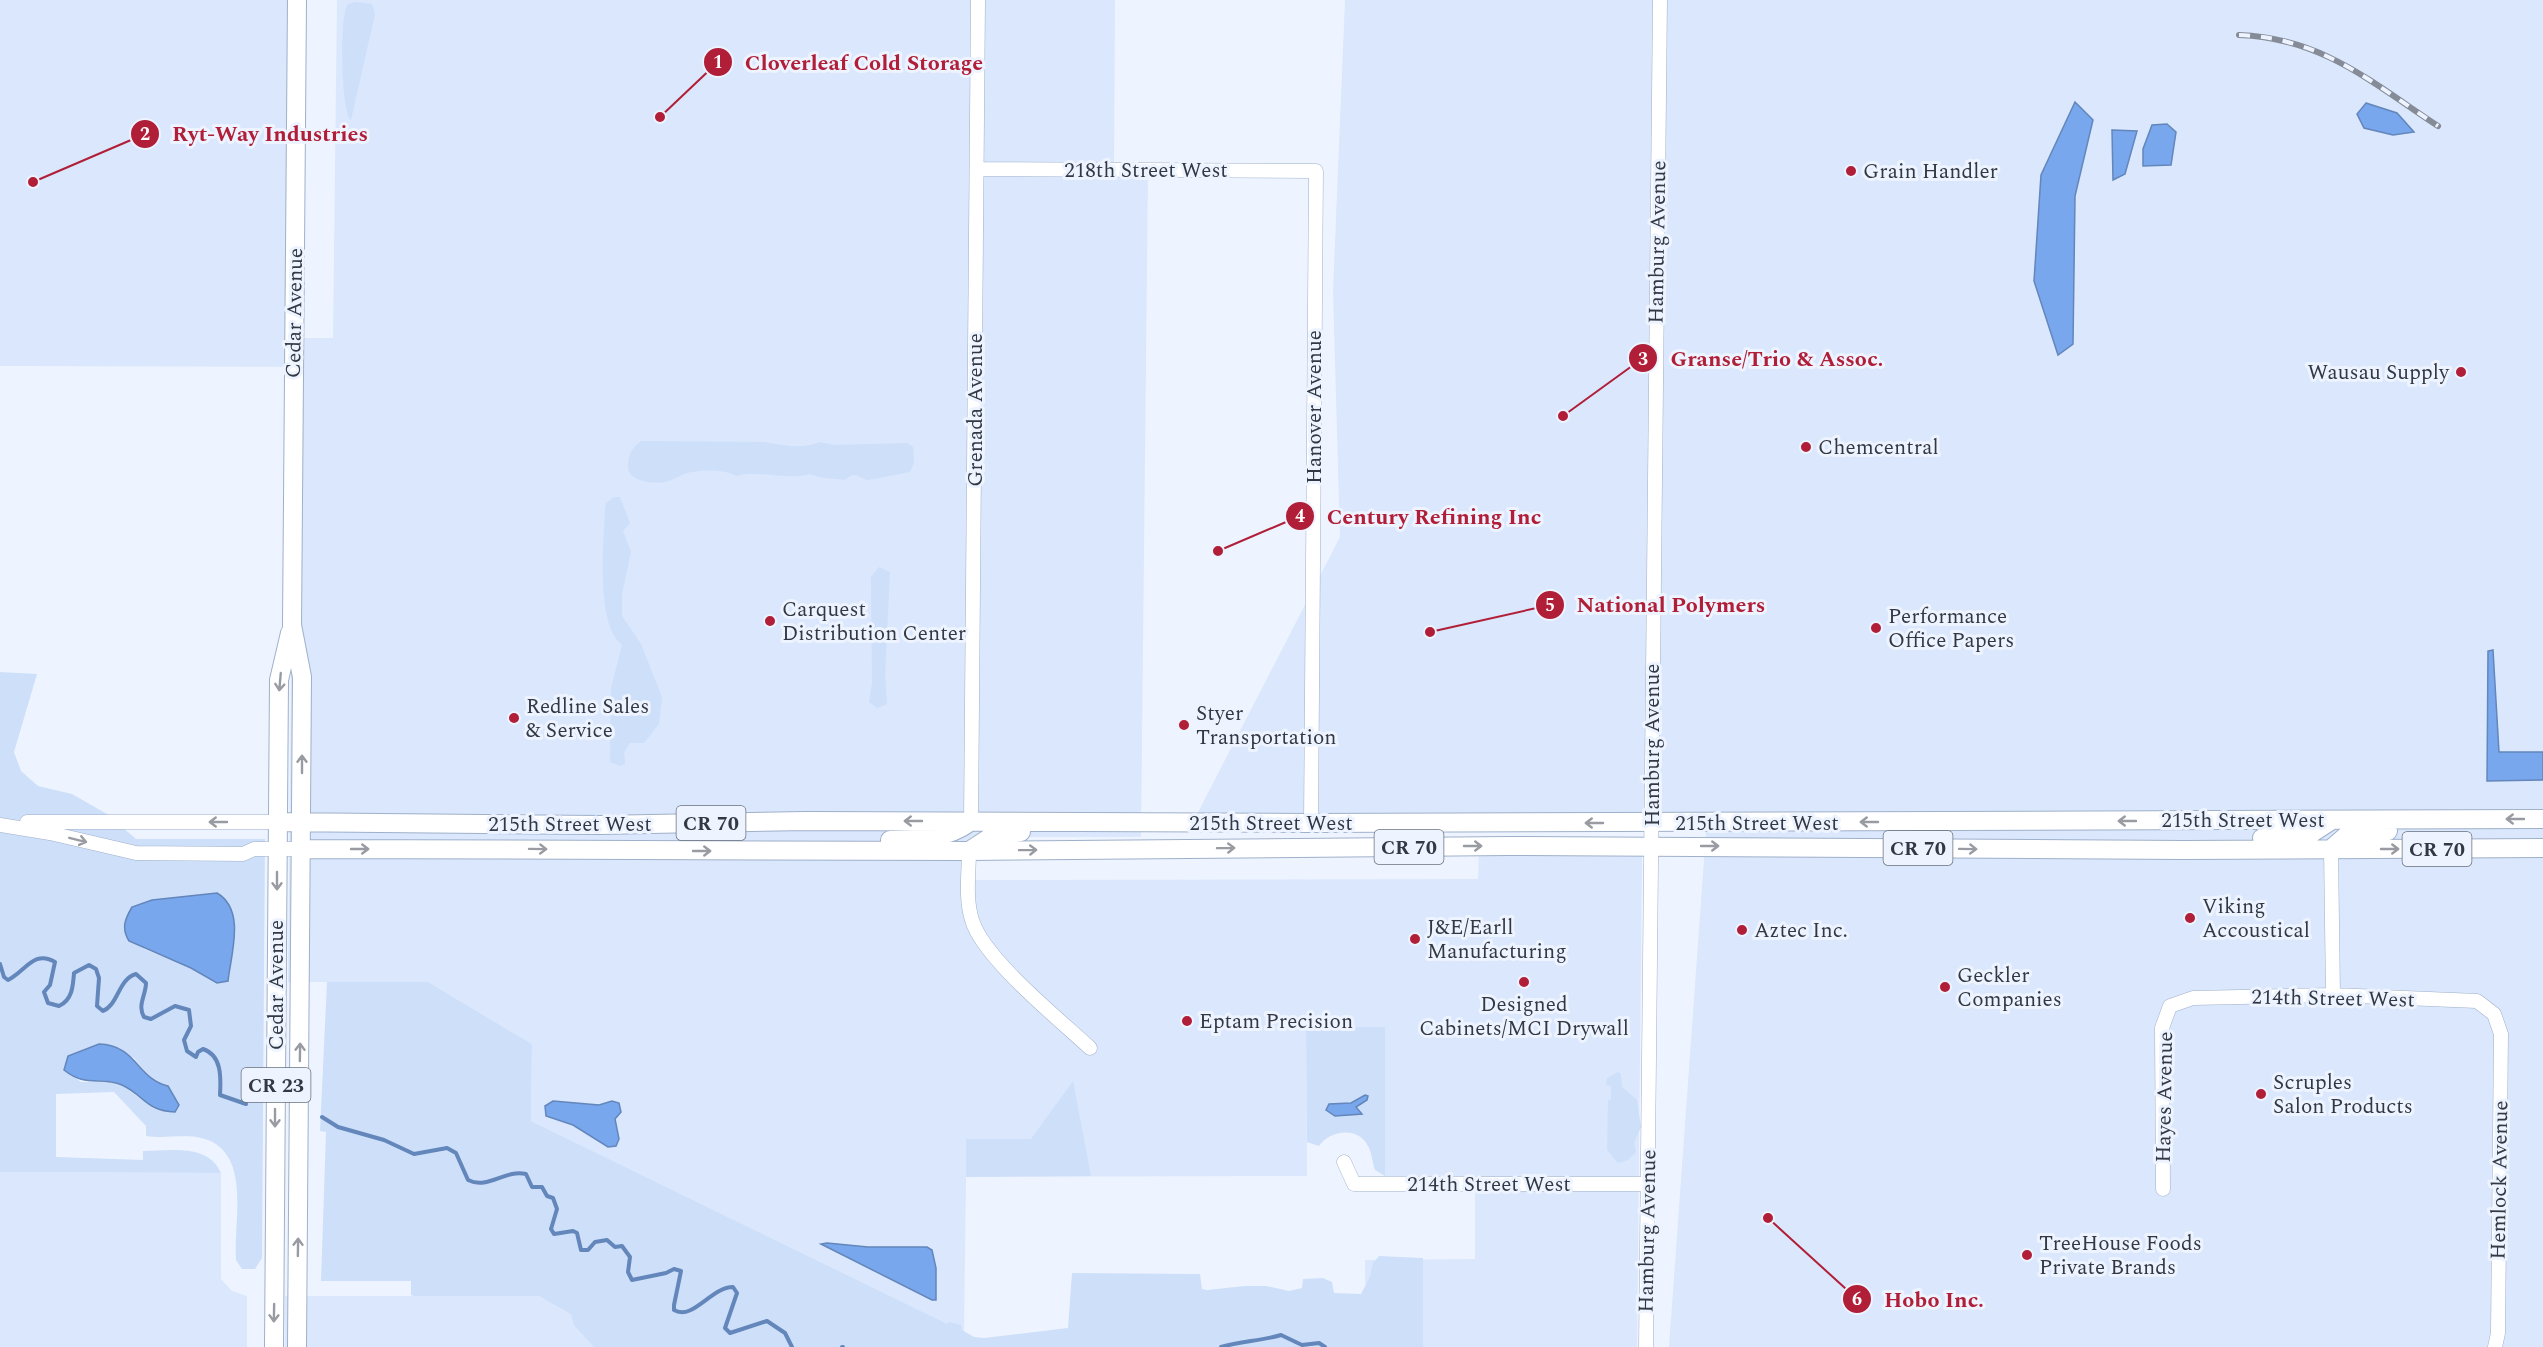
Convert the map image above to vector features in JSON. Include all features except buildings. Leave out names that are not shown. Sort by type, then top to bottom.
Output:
[{"type":"main road","name":"Cedar Avenue","points":[[297,0],[292,625],[302,677],[297,1347]]},
{"type":"main road","name":"Cedar Avenue","points":[[274,1347],[279,680],[292,625]]},
{"type":"main road","points":[[2183,850],[2220,840],[2309,835],[2332,819]]},
{"type":"main road","points":[[2331,849],[2347,835],[2454,828],[2488,819]]},
{"type":"main road","name":"215th Street West","points":[[277,822],[600,825],[971,821],[1652,823],[2543,819]]},
{"type":"main road","points":[[807,851],[834,841],[897,840],[940,836],[954,832],[971,821]]},
{"type":"main road","points":[[969,851],[995,834],[1084,830],[1157,822]]},
{"type":"main road","name":"215th Street West","points":[[302,849],[969,851],[1652,846],[2183,850],[2543,848]]},
{"type":"street","name":"Grenada Avenue","points":[[971,821],[978,0]]},
{"type":"street","name":"Hamburg Avenue","points":[[1646,1347],[1660,0]]},
{"type":"street","name":"218th Street West","points":[[976,169],[1316,171]]},
{"type":"street","name":"Hanover Avenue","points":[[1311,823],[1316,171]]},
{"type":"street","name":"215th Street West","points":[[0,824],[277,822]]},
{"type":"street","points":[[0,824],[148,854],[243,854],[254,849],[302,849]]},
{"type":"street","points":[[2331,849],[2333,996]]},
{"type":"street","points":[[969,851],[969,903],[979,936],[1012,973],[1090,1048]]},
{"type":"street","name":"214th Street West","points":[[2170,1006],[2193,998],[2333,996],[2477,1001],[2494,1014]]},
{"type":"street","name":"Hayes Avenue","points":[[2163,1189],[2162,1028],[2170,1006]]},
{"type":"street","name":"Hemlock Avenue","points":[[2494,1014],[2501,1034],[2498,1334],[2495,1347]]},
{"type":"street","name":"214th Street West","points":[[1344,1162],[1354,1184],[1648,1184]]},
{"type":"shaded area","points":[[0,0],[297,0],[294,338],[333,338],[337,0],[1115,0],[1114,169],[1148,170],[1141,837],[971,837],[970,880],[1478,879],[1479,851],[1642,856],[1637,1347],[1366,1347],[1365,1260],[1475,1259],[1475,1176],[1385,1176],[1385,1027],[1306,1027],[1307,1176],[966,1177],[964,1333],[531,1121],[532,1044],[428,982],[288,982],[294,367],[0,366]]},
{"type":"shaded area","points":[[1345,0],[2543,0],[2543,1347],[1669,1347],[1707,818],[1194,820],[1340,537],[1333,291]]},
{"type":"shaded area","points":[[356,2],[372,4],[375,14],[351,120],[345,101],[342,44],[345,12],[348,4]]},
{"type":"shaded area","points":[[641,441],[764,442],[799,446],[820,442],[834,445],[907,443],[913,447],[914,463],[910,472],[868,480],[855,475],[845,480],[822,478],[810,474],[736,476],[726,472],[708,471],[691,472],[665,482],[653,482],[635,478],[628,470],[630,455]]},
{"type":"shaded area","points":[[614,497],[620,497],[630,523],[623,531],[631,552],[622,594],[622,616],[641,644],[662,697],[659,724],[644,743],[630,743],[624,752],[625,764],[620,766],[610,762],[611,688],[622,645],[613,634],[608,619],[603,581],[605,509],[606,503]]},
{"type":"shaded area","points":[[879,567],[890,572],[885,675],[887,704],[877,708],[869,702],[872,683],[871,577]]},
{"type":"shaded area","points":[[0,672],[37,674],[14,752],[21,771],[38,786],[72,794],[107,814],[136,839],[265,839],[262,1258],[255,1269],[242,1269],[236,1260],[237,1189],[228,1157],[217,1145],[201,1138],[146,1136],[146,1126],[114,1092],[56,1094],[56,1157],[143,1160],[143,1151],[187,1151],[207,1157],[215,1163],[221,1173],[0,1172]],"holes":[[[217,893],[231,958],[227,981],[217,983],[191,968],[144,949],[152,900]],[[99,1044],[134,1058],[155,1083],[168,1086],[179,1105],[175,1112],[154,1109],[122,1085],[110,1082],[81,1082],[64,1070],[68,1056]]]},
{"type":"shaded area","points":[[327,982],[428,982],[532,1044],[531,1121],[947,1324],[949,1322],[961,1325],[962,1330],[974,1337],[984,1338],[1068,1328],[1072,1273],[1200,1274],[1202,1289],[1207,1290],[1266,1286],[1289,1291],[1302,1288],[1303,1279],[1323,1278],[1332,1282],[1334,1293],[1361,1294],[1370,1277],[1373,1263],[1379,1256],[1423,1258],[1423,1347],[594,1347],[574,1325],[571,1314],[539,1296],[414,1296],[411,1295],[411,1281],[321,1281],[326,1132],[320,1131]]},
{"type":"shaded area","points":[[1306,1027],[1385,1027],[1385,1176],[1375,1170],[1368,1146],[1358,1135],[1344,1132],[1330,1136],[1319,1146],[1307,1142]]},
{"type":"shaded area","points":[[1618,1072],[1621,1074],[1622,1087],[1637,1100],[1641,1127],[1634,1143],[1636,1152],[1628,1160],[1618,1163],[1607,1150],[1608,1100],[1611,1100],[1611,1086],[1606,1085],[1607,1078]]},
{"type":"shaded area","points":[[1073,1081],[1091,1176],[966,1177],[966,1139],[1031,1139]]},
{"type":"shaded area","points":[[0,1172],[221,1173],[221,1279],[232,1291],[247,1296],[247,1347],[0,1347]]},
{"type":"shaded area","points":[[285,1296],[539,1296],[647,1347],[285,1347]]},
{"type":"water","points":[[2075,102],[2093,120],[2075,196],[2073,344],[2058,355],[2034,281],[2041,175]]},
{"type":"water","points":[[2366,103],[2397,113],[2414,132],[2393,135],[2364,128],[2357,114]]},
{"type":"water","points":[[2167,124],[2176,132],[2171,165],[2143,166],[2143,149],[2152,125]]},
{"type":"water","points":[[2112,130],[2137,131],[2125,174],[2113,180]]},
{"type":"water","points":[[2493,650],[2499,752],[2543,752],[2543,780],[2487,781],[2488,651]]},
{"type":"water","points":[[217,893],[226,901],[234,921],[228,981],[217,983],[191,968],[129,941],[125,932],[125,924],[132,907],[152,900]]},
{"type":"water","points":[[99,1044],[121,1050],[149,1077],[168,1086],[179,1105],[175,1112],[152,1106],[122,1085],[107,1081],[80,1079],[64,1070],[68,1056]]},
{"type":"water","points":[[1365,1095],[1368,1096],[1367,1100],[1356,1107],[1362,1114],[1335,1116],[1326,1110],[1329,1104],[1351,1103]]},
{"type":"water","points":[[553,1101],[599,1105],[612,1101],[619,1103],[621,1112],[615,1119],[619,1139],[616,1146],[608,1147],[573,1125],[546,1116],[545,1106]]},
{"type":"water","points":[[821,1244],[868,1247],[927,1247],[932,1250],[936,1268],[936,1300]]},
{"type":"waterway","points":[[0,964],[4,977],[8,980],[35,960],[41,958],[55,962],[50,985],[44,992],[48,1003],[59,1006],[69,997],[74,973],[89,965],[96,969],[99,978],[97,1006],[103,1011],[112,1003],[125,981],[136,974],[146,983],[141,1008],[144,1017],[151,1019],[175,1006],[189,1010],[191,1026],[184,1040],[187,1051],[196,1057],[203,1049],[214,1056],[219,1068],[220,1095],[246,1104]]},
{"type":"waterway","points":[[322,1117],[338,1127],[384,1140],[414,1154],[447,1148],[456,1153],[468,1180],[475,1182],[483,1183],[511,1174],[526,1174],[532,1187],[542,1187],[547,1196],[553,1198],[557,1209],[551,1229],[554,1234],[573,1231],[577,1233],[581,1250],[588,1250],[595,1242],[607,1240],[615,1247],[622,1246],[630,1257],[628,1272],[632,1280],[666,1273],[674,1269],[681,1271],[674,1310],[688,1311],[717,1292],[733,1287],[737,1293],[725,1328],[730,1333],[767,1321],[785,1333],[792,1347]]},
{"type":"waterway","points":[[1221,1347],[1281,1335],[1302,1345],[1319,1343],[1325,1347]]},
{"type":"railway","points":[[2239,35],[2296,44],[2321,54],[2345,65],[2438,126]]},
{"type":"place","name":"Cloverleaf Cold Storage","points":[[660,117]]},
{"type":"place","name":"Grain Handler","points":[[1851,171]]},
{"type":"place","name":"Ryt-Way Industries","points":[[33,182]]},
{"type":"place","name":"Wausau Supply","points":[[2461,372]]},
{"type":"place","name":"Granse/Trio & Assoc.","points":[[1563,416]]},
{"type":"place","name":"Chemcentral","points":[[1806,447]]},
{"type":"place","name":"Century Refining Inc","points":[[1218,551]]},
{"type":"place","name":"Carquest Distribution Center","points":[[770,621]]},
{"type":"place","name":"Performance Office Papers","points":[[1876,628]]},
{"type":"place","name":"National Polymers","points":[[1430,632]]},
{"type":"place","name":"Redline Sales & Service","points":[[514,718]]},
{"type":"place","name":"Styer Transportation","points":[[1184,725]]},
{"type":"place","name":"Viking Accoustical","points":[[2190,918]]},
{"type":"place","name":"Aztec Inc.","points":[[1742,930]]},
{"type":"place","name":"J&E/Earll Manufacturing","points":[[1415,939]]},
{"type":"place","name":"Designed Cabinets/MCI Drywall","points":[[1524,982]]},
{"type":"place","name":"Geckler Companies","points":[[1945,987]]},
{"type":"place","name":"Eptam Precision","points":[[1187,1021]]},
{"type":"place","name":"Scruples Salon Products","points":[[2261,1094]]},
{"type":"place","name":"Hobo Inc.","points":[[1768,1218]]},
{"type":"place","name":"TreeHouse Foods Private Brands","points":[[2027,1255]]}]
